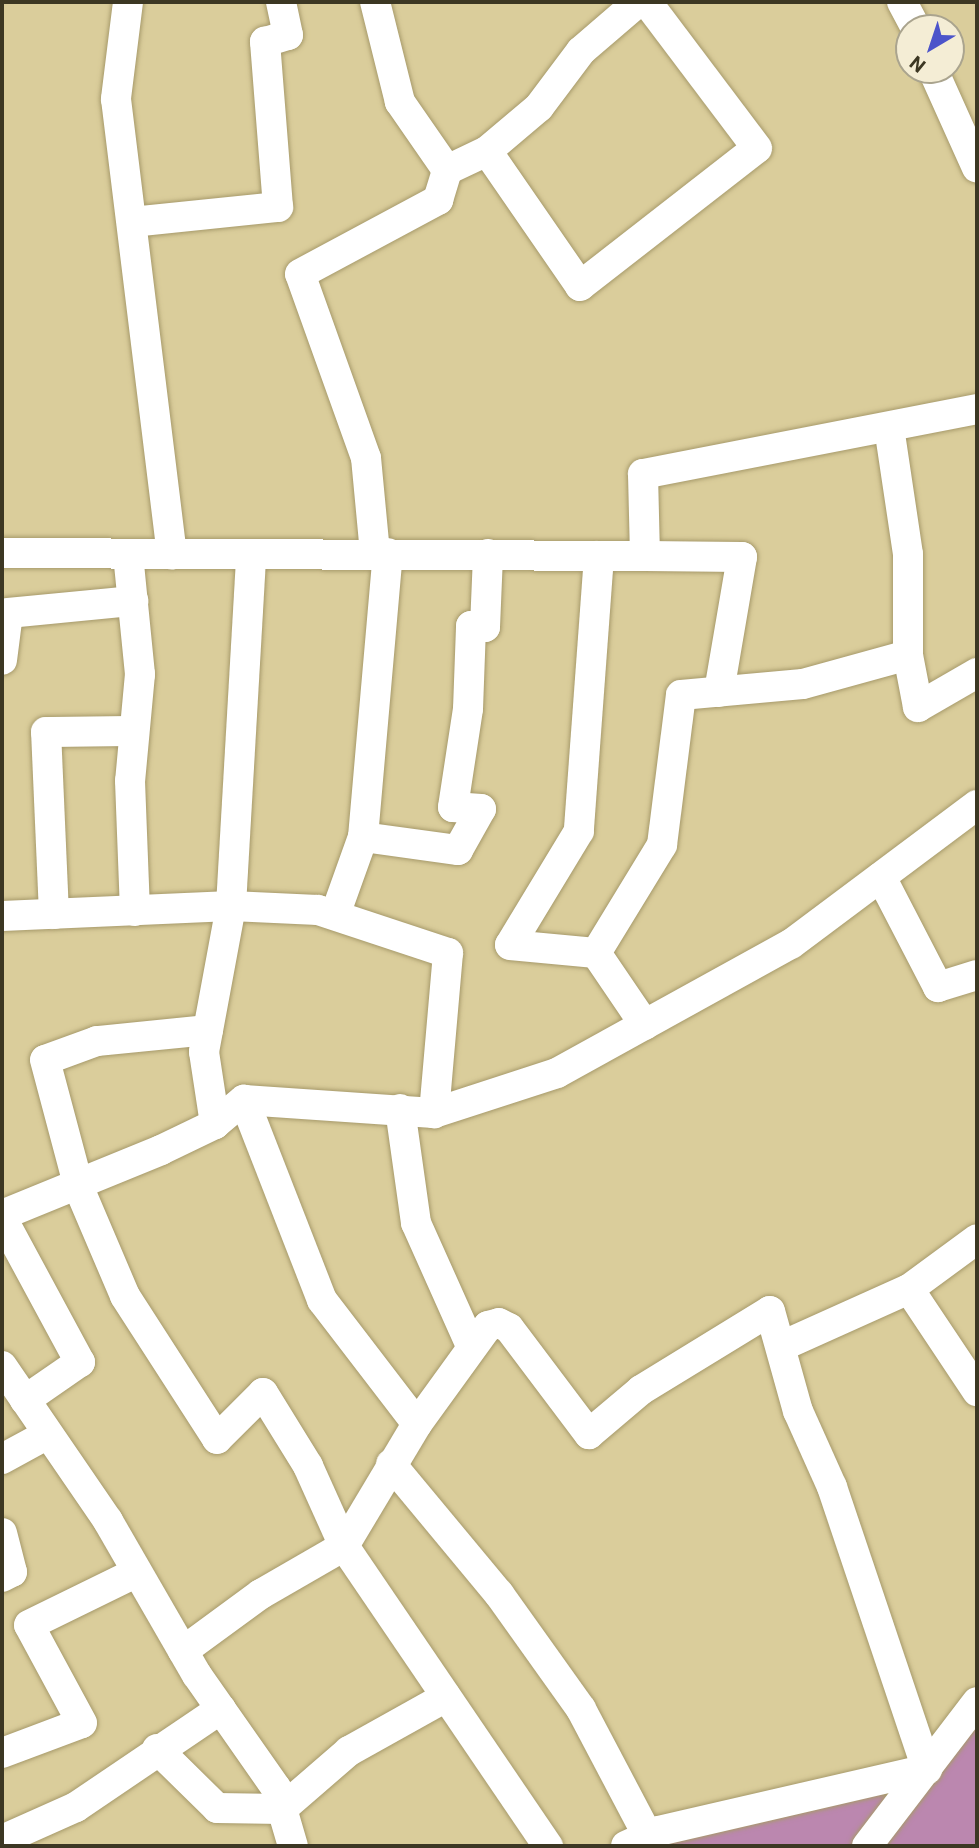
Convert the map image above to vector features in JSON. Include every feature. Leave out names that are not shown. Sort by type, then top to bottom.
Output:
[{"type":"street","points":[[128,2],[116,99],[172,555]]},
{"type":"street","points":[[132,222],[278,207],[265,42],[288,35],[281,2]]},
{"type":"street","points":[[375,2],[400,102],[447,170]]},
{"type":"street","points":[[335,915],[363,837],[382,553],[366,458],[300,274],[438,200],[447,170],[487,151],[539,107],[581,51],[638,2]]},
{"type":"street","points":[[487,151],[580,286],[757,148],[647,2]]},
{"type":"street","points":[[939,84],[977,168]]},
{"type":"street","points":[[645,556],[643,474],[889,427],[975,417]]},
{"type":"street","points":[[889,427],[908,554],[908,655],[918,707],[977,673]]},
{"type":"street","points":[[2,553],[742,556],[719,692]]},
{"type":"street","points":[[128,554],[140,674],[130,781],[135,911]]},
{"type":"street","points":[[363,837],[458,850],[481,809],[453,807],[468,709],[471,626],[485,627],[488,554]]},
{"type":"street","points":[[215,1124],[204,1052],[231,906],[251,555]]},
{"type":"street","points":[[596,953],[510,946],[579,831],[599,556]]},
{"type":"street","points":[[2,660],[8,613],[133,601]]},
{"type":"street","points":[[596,953],[662,845],[681,695],[803,684],[908,655]]},
{"type":"street","points":[[54,914],[46,732],[134,731]]},
{"type":"street","points":[[25,1400],[80,1362],[2,1216],[79,1188],[215,1124],[244,1100],[434,1113],[556,1073],[791,944],[977,805]]},
{"type":"street","points":[[881,877],[938,987],[977,975]]},
{"type":"street","points":[[2,916],[231,906],[335,915],[448,953],[434,1113]]},
{"type":"street","points":[[596,953],[645,1025]]},
{"type":"street","points":[[208,1030],[97,1041],[45,1060],[79,1188],[125,1296],[217,1439],[263,1393],[308,1466],[344,1546],[548,1846]]},
{"type":"street","points":[[244,1100],[322,1300],[417,1424]]},
{"type":"street","points":[[400,1109],[416,1223],[470,1344]]},
{"type":"street","points":[[782,1346],[909,1289],[977,1239]]},
{"type":"street","points":[[909,1289],[977,1391]]},
{"type":"street","points":[[183,1651],[261,1594],[344,1546],[417,1424],[470,1344],[488,1326],[499,1322],[509,1328],[589,1434],[641,1391],[770,1311],[782,1346],[798,1411],[832,1487],[928,1769]]},
{"type":"street","points":[[2,1366],[137,1572],[183,1651],[276,1788],[293,1846]]},
{"type":"street","points":[[2,1459],[48,1434]]},
{"type":"street","points":[[391,1464],[499,1594],[581,1709],[637,1841],[928,1769]]},
{"type":"street","points":[[2,1533],[12,1572],[2,1577]]},
{"type":"street","points":[[2,1752],[82,1723],[29,1625],[137,1572]]},
{"type":"street","points":[[157,1749],[217,1808],[282,1809],[349,1751],[446,1697]]},
{"type":"street","points":[[867,1846],[977,1702]]},
{"type":"street","points":[[2,1840],[76,1807],[157,1749],[221,1709]]},
{"type":"shaded area","points":[[977,1702],[977,1846],[626,1846],[927,1769]]}]
